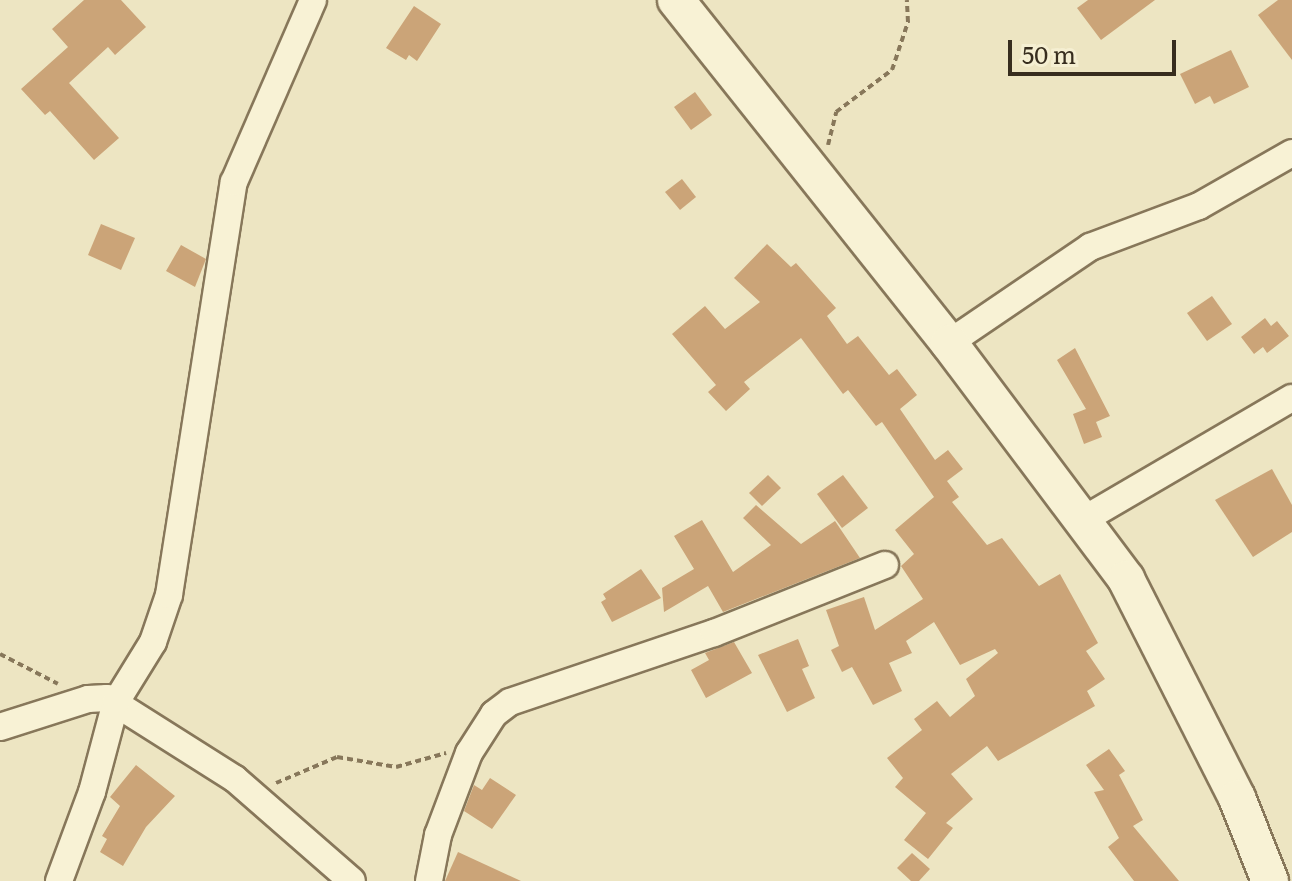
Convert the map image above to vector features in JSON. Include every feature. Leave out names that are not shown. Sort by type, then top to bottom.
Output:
[{"type":"main road","points":[[676,0],[949,343],[1126,579],[1237,798],[1270,881]]},
{"type":"street","points":[[59,881],[92,792],[116,702],[153,642],[169,595],[234,182],[313,0]]},
{"type":"street","points":[[949,343],[1090,247],[1199,206],[1292,153]]},
{"type":"street","points":[[1083,520],[1292,398]]},
{"type":"street","points":[[429,881],[438,835],[469,753],[494,714],[510,702],[714,633],[885,565]]},
{"type":"street","points":[[0,727],[88,699],[116,702],[182,741],[252,795],[352,881]]},
{"type":"path","points":[[829,193],[828,142],[836,112],[892,70],[908,22],[907,0]]},
{"type":"path","points":[[0,654],[88,699]]},
{"type":"path","points":[[252,795],[325,759],[396,767],[434,755],[469,753]]},
{"type":"building","points":[[84,0],[121,0],[146,27],[115,55],[108,47],[69,83],[119,138],[94,160],[50,111],[45,115],[21,89],[68,47],[52,29]]},
{"type":"building","points":[[1088,0],[1155,0],[1101,40],[1077,8]]},
{"type":"building","points":[[1278,0],[1292,0],[1292,60],[1258,15]]},
{"type":"building","points":[[414,6],[441,24],[417,61],[409,55],[406,60],[386,48]]},
{"type":"building","points":[[1231,50],[1249,87],[1214,104],[1210,96],[1195,104],[1180,74]]},
{"type":"building","points":[[695,92],[712,115],[691,130],[674,107]]},
{"type":"building","points":[[682,179],[696,197],[680,210],[665,192]]},
{"type":"building","points":[[101,224],[135,238],[121,270],[88,255]]},
{"type":"building","points":[[767,244],[791,267],[796,263],[836,308],[827,316],[847,344],[858,336],[889,375],[897,369],[917,395],[900,409],[935,460],[948,450],[963,469],[947,481],[959,497],[952,502],[987,545],[1002,538],[1039,586],[1060,574],[1098,643],[1086,651],[1105,679],[1087,691],[1095,706],[998,761],[987,746],[951,774],[973,799],[946,823],[953,828],[928,859],[904,840],[926,813],[895,787],[903,778],[887,758],[922,730],[914,719],[937,701],[950,717],[975,696],[966,679],[998,653],[995,649],[960,665],[934,622],[906,641],[912,653],[889,663],[902,691],[873,705],[852,667],[842,672],[831,650],[839,646],[826,610],[864,597],[875,630],[923,599],[901,566],[914,554],[895,530],[934,497],[882,422],[876,426],[848,390],[843,394],[801,338],[744,382],[750,389],[726,411],[708,392],[716,385],[672,334],[705,306],[725,329],[760,302],[734,278]]},
{"type":"building","points":[[181,245],[206,259],[195,287],[166,271]]},
{"type":"building","points":[[1212,296],[1232,324],[1207,341],[1187,313]]},
{"type":"building","points":[[1265,318],[1271,326],[1277,321],[1289,336],[1267,353],[1263,347],[1254,354],[1241,337]]},
{"type":"building","points":[[1075,348],[1110,416],[1096,422],[1102,437],[1084,444],[1073,414],[1086,409],[1057,360]]},
{"type":"building","points":[[1272,469],[1292,505],[1292,532],[1253,557],[1215,500]]},
{"type":"building","points":[[768,475],[781,488],[762,506],[749,493]]},
{"type":"building","points":[[843,475],[868,508],[842,528],[817,494]]},
{"type":"building","points":[[756,505],[801,544],[835,521],[860,558],[723,612],[708,586],[664,612],[662,588],[694,569],[674,536],[702,520],[733,572],[771,545],[743,518]]},
{"type":"building","points":[[641,569],[661,598],[612,622],[601,602],[606,599],[603,594]]},
{"type":"building","points":[[798,639],[809,666],[802,669],[815,698],[787,712],[758,655]]},
{"type":"building","points":[[734,642],[752,673],[706,698],[691,670],[709,660],[705,653]]},
{"type":"building","points":[[1109,749],[1125,771],[1119,775],[1143,820],[1133,826],[1179,881],[1134,881],[1108,847],[1119,838],[1094,792],[1104,790],[1086,765]]},
{"type":"building","points":[[136,765],[175,796],[146,827],[123,866],[100,852],[107,839],[102,836],[120,806],[110,797]]},
{"type":"building","points":[[490,778],[516,795],[492,829],[464,811],[474,785],[482,790]]},
{"type":"building","points":[[458,852],[521,881],[445,881]]},
{"type":"building","points":[[912,853],[930,869],[919,881],[911,881],[897,868]]}]
